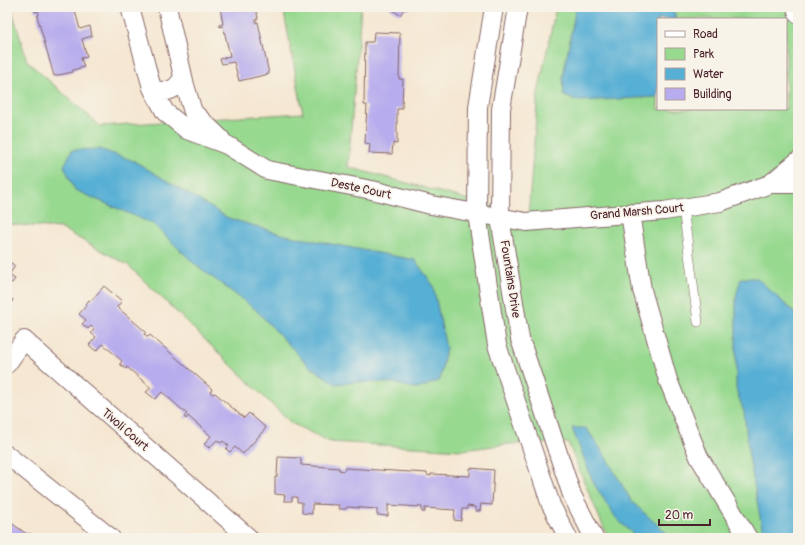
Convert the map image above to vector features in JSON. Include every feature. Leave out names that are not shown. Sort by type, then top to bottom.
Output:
[{"type":"street","name":"Deste Court","points":[[130,7],[153,89],[165,112],[187,130],[227,145],[267,170],[500,218]]},
{"type":"street","name":"Deste Court","points":[[167,7],[183,78],[193,112],[227,145]]},
{"type":"street","name":"Fountains Drive","points":[[494,7],[478,107],[477,214],[497,345],[551,505],[568,538]]},
{"type":"street","name":"Fountains Drive","points":[[518,7],[501,109],[500,218],[520,339],[572,495],[594,538]]},
{"type":"street","points":[[796,7],[798,14]]},
{"type":"street","points":[[153,89],[162,92],[169,91],[177,87],[183,78]]},
{"type":"street","name":"Grand Marsh Court","points":[[500,218],[526,222],[683,208],[720,202],[770,184],[798,161]]},
{"type":"street","name":"Grand Marsh Court","points":[[770,184],[798,184]]},
{"type":"street","points":[[630,213],[642,290],[668,380],[699,457],[748,538]]},
{"type":"street","name":"Tivoli Court","points":[[7,364],[24,340],[249,538]]},
{"type":"street","points":[[7,455],[111,538]]},
{"type":"lane","points":[[683,208],[698,322]]},
{"type":"green space","points":[[7,7],[11,7],[27,61],[100,126],[303,113],[283,7],[361,7],[348,167],[528,216],[538,93],[556,7],[798,7],[798,538],[608,538],[568,443],[509,444],[463,450],[330,442],[291,423],[128,265],[60,228],[7,224]]},
{"type":"water","points":[[576,7],[673,7],[676,18],[657,18],[657,97],[579,101],[564,96],[563,77]]},
{"type":"water","points":[[99,149],[134,161],[228,218],[285,235],[415,260],[433,285],[446,348],[440,380],[418,389],[394,383],[357,382],[336,384],[309,366],[255,309],[196,265],[153,224],[75,190],[64,166],[72,150]]},
{"type":"water","points":[[741,278],[757,278],[798,316],[798,538],[759,538],[762,528],[749,456],[744,412],[736,389],[736,296]]},
{"type":"water","points":[[572,428],[586,428],[603,452],[632,502],[671,537],[676,538],[637,538],[616,518],[594,484]]},
{"type":"building","points":[[34,7],[74,7],[80,29],[90,26],[92,36],[82,39],[87,57],[81,58],[84,67],[73,70],[73,72],[54,76],[37,16],[39,15],[38,11],[35,12]]},
{"type":"building","points":[[220,7],[256,7],[258,19],[256,19],[256,23],[258,22],[269,74],[239,81],[234,62],[222,64],[220,59],[230,56],[223,26],[220,27],[219,25],[223,24]]},
{"type":"building","points":[[388,7],[409,7],[407,10],[405,8],[400,15]]},
{"type":"building","points":[[374,32],[400,33],[399,79],[403,79],[402,109],[397,109],[397,144],[393,143],[392,154],[369,153],[370,144],[365,143],[367,105],[364,105],[365,42],[373,42]]},
{"type":"building","points":[[7,260],[15,266],[9,275],[15,279],[12,283],[8,281],[7,283]]},
{"type":"building","points":[[104,286],[122,301],[117,307],[146,332],[144,334],[148,337],[150,335],[212,389],[210,392],[213,394],[215,393],[244,418],[249,413],[266,428],[243,454],[235,447],[230,452],[226,449],[229,446],[223,441],[221,443],[217,440],[209,448],[204,444],[211,436],[188,416],[186,419],[184,417],[187,414],[162,392],[155,399],[146,392],[151,388],[127,367],[126,369],[120,364],[122,361],[103,344],[96,351],[89,345],[96,337],[91,333],[94,329],[91,326],[88,329],[82,324],[86,320],[79,314],[87,305],[86,304],[89,300],[91,301]]},
{"type":"building","points":[[7,296],[13,300],[9,306],[7,304]]},
{"type":"building","points":[[278,457],[301,458],[301,465],[339,468],[339,470],[344,471],[345,468],[427,473],[427,475],[431,476],[431,474],[470,476],[470,468],[494,470],[492,505],[481,504],[480,511],[475,511],[475,507],[467,506],[467,509],[462,509],[461,521],[454,520],[455,510],[425,508],[425,512],[422,512],[422,507],[388,505],[388,516],[377,515],[377,509],[347,507],[346,509],[338,509],[339,505],[312,504],[312,514],[302,513],[302,502],[297,502],[297,497],[292,497],[292,501],[284,501],[285,495],[275,494],[275,477],[277,477]]},
{"type":"building","points":[[7,520],[28,535],[29,533],[36,538],[7,538]]}]
